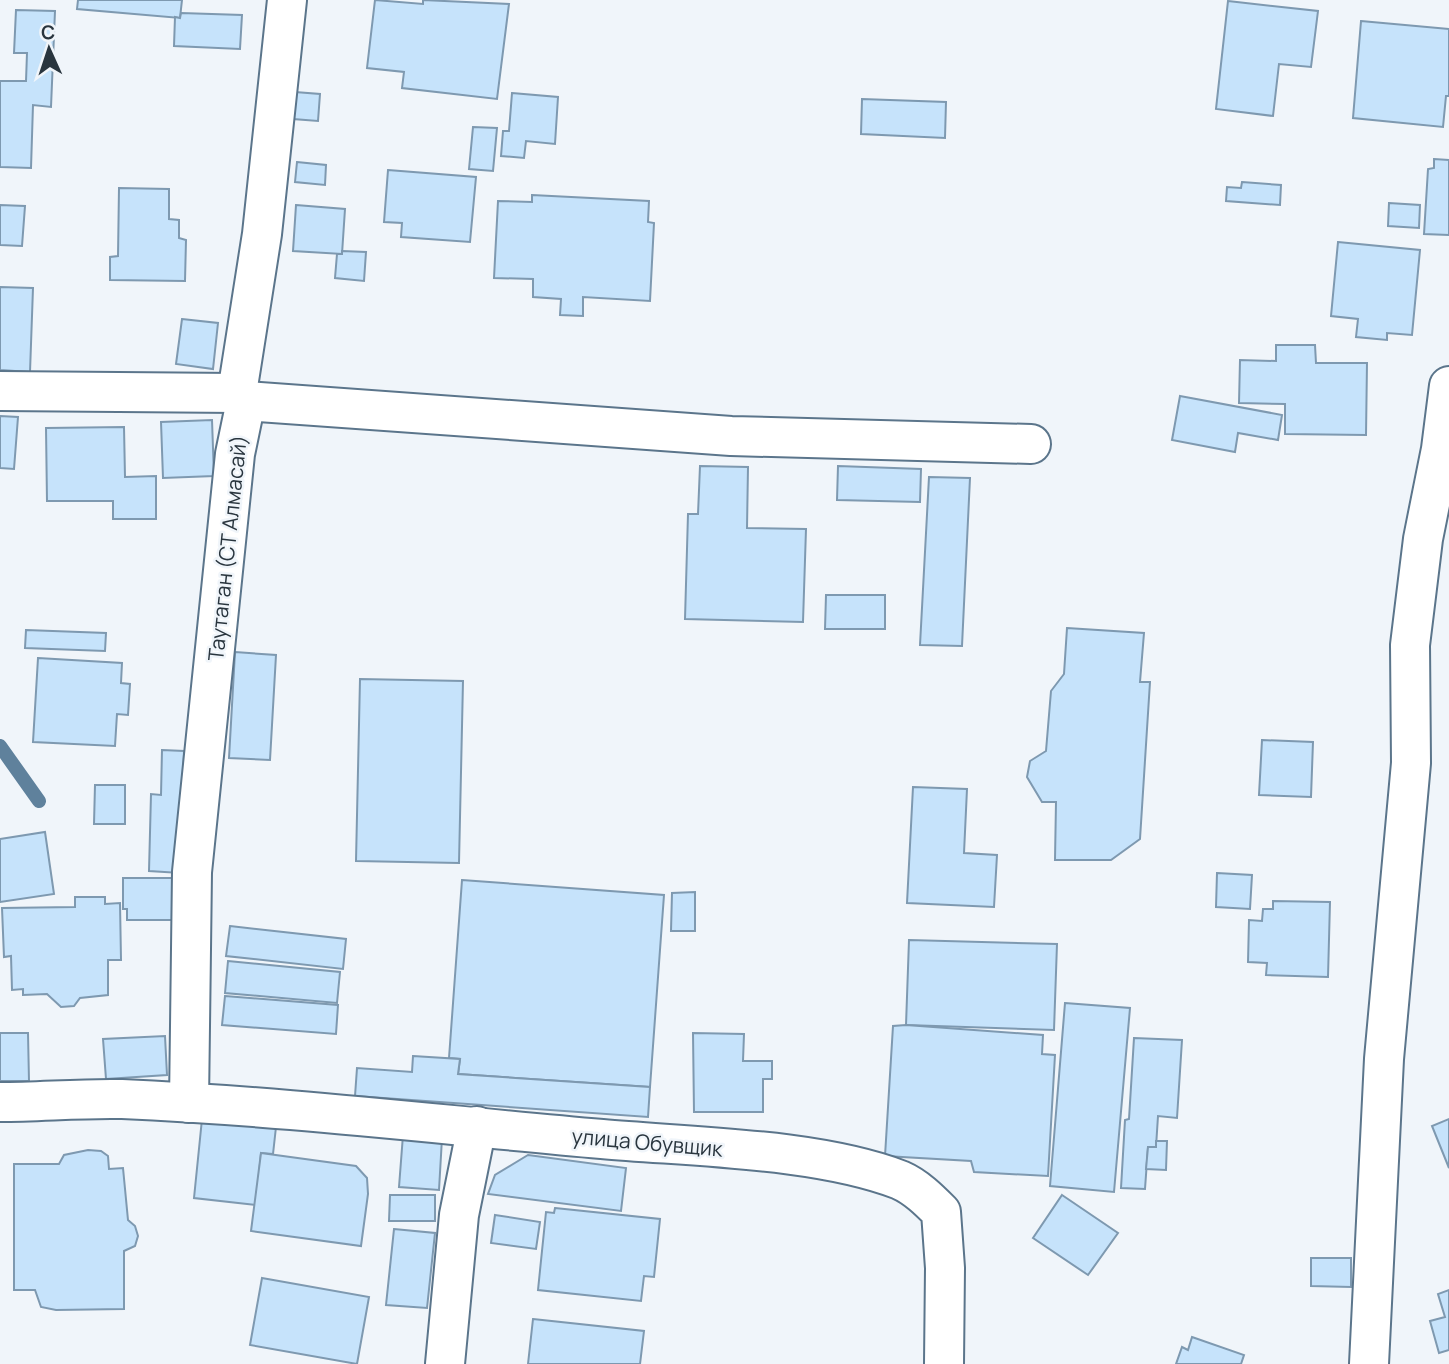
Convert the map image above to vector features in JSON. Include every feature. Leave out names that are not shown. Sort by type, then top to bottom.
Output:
[{"type":"street","name":"Таутаган (СТ Алмасай)","points":[[189,1103],[192,872],[241,397],[287,0]]},
{"type":"street","points":[[1369,1364],[1384,1059],[1412,763],[1410,645],[1423,539],[1441,449],[1449,386]]},
{"type":"street","points":[[0,391],[241,397],[731,436],[1031,444]]},
{"type":"street","name":"улица Обувщик","points":[[0,1102],[118,1099],[477,1126],[756,1153],[837,1164],[902,1181],[924,1195],[941,1212],[945,1268],[944,1364]]},
{"type":"street","points":[[445,1364],[459,1215],[477,1126]]},
{"type":"building","points":[[78,0],[182,0],[180,18],[77,9]]},
{"type":"building","points":[[375,0],[423,4],[423,0],[509,4],[497,99],[402,88],[404,72],[367,68]]},
{"type":"building","points":[[1228,1],[1318,11],[1311,67],[1279,64],[1273,116],[1216,109]]},
{"type":"building","points":[[16,10],[55,11],[51,107],[33,105],[31,168],[0,167],[0,81],[26,81],[27,53],[14,53]]},
{"type":"building","points":[[181,13],[242,15],[240,49],[174,46],[175,17],[180,18]]},
{"type":"building","points":[[1361,21],[1449,29],[1449,96],[1446,96],[1443,127],[1353,118]]},
{"type":"building","points":[[295,92],[320,94],[318,121],[293,119]]},
{"type":"building","points":[[512,93],[558,97],[555,144],[526,141],[524,158],[501,156],[503,131],[509,131]]},
{"type":"building","points":[[862,99],[946,102],[945,138],[861,134]]},
{"type":"building","points":[[473,127],[497,128],[493,171],[469,169]]},
{"type":"building","points":[[1434,159],[1449,160],[1449,235],[1424,234],[1428,169],[1434,168]]},
{"type":"building","points":[[297,162],[326,165],[325,185],[295,182]]},
{"type":"building","points":[[388,170],[476,177],[470,242],[401,237],[402,223],[384,222]]},
{"type":"building","points":[[1242,182],[1281,185],[1280,205],[1226,201],[1227,187],[1241,188]]},
{"type":"building","points":[[119,188],[169,189],[169,219],[179,220],[179,238],[186,240],[185,281],[110,280],[110,257],[118,256]]},
{"type":"building","points":[[532,195],[649,201],[648,222],[654,223],[650,301],[583,297],[583,316],[560,315],[561,299],[533,297],[533,279],[494,278],[498,201],[532,202]]},
{"type":"building","points":[[1389,203],[1420,205],[1419,228],[1388,226]]},
{"type":"building","points":[[0,205],[25,206],[22,246],[0,245]]},
{"type":"building","points":[[296,205],[345,209],[342,254],[293,251]]},
{"type":"building","points":[[1338,242],[1420,250],[1412,335],[1387,333],[1387,340],[1356,337],[1358,319],[1331,316]]},
{"type":"building","points":[[342,251],[366,252],[364,281],[335,278],[337,254],[342,254]]},
{"type":"building","points":[[0,287],[33,288],[30,372],[0,370]]},
{"type":"building","points":[[182,319],[218,323],[213,369],[176,364]]},
{"type":"building","points":[[1276,345],[1315,345],[1316,363],[1367,363],[1366,435],[1285,434],[1285,404],[1239,403],[1240,360],[1276,361]]},
{"type":"building","points":[[1180,396],[1282,415],[1278,440],[1238,433],[1235,452],[1172,440]]},
{"type":"building","points":[[0,416],[18,417],[14,469],[0,468]]},
{"type":"building","points":[[212,420],[214,476],[163,478],[161,422]]},
{"type":"building","points":[[124,427],[125,477],[156,476],[156,519],[113,519],[113,501],[47,501],[46,428]]},
{"type":"building","points":[[700,466],[748,467],[747,528],[806,529],[803,622],[685,619],[688,514],[698,514]]},
{"type":"building","points":[[838,466],[921,469],[920,502],[837,500]]},
{"type":"building","points":[[929,477],[970,478],[962,646],[920,645]]},
{"type":"building","points":[[826,595],[885,595],[885,629],[825,629]]},
{"type":"building","points":[[1067,628],[1144,633],[1140,682],[1150,682],[1140,839],[1111,860],[1055,860],[1056,802],[1042,802],[1027,777],[1030,761],[1046,751],[1051,691],[1064,674]]},
{"type":"building","points":[[26,630],[106,633],[105,651],[25,648]]},
{"type":"building","points":[[235,652],[276,655],[270,760],[229,758]]},
{"type":"building","points":[[38,658],[122,663],[121,683],[130,684],[128,715],[117,714],[115,746],[33,742]]},
{"type":"building","points":[[360,679],[463,681],[459,863],[356,861]]},
{"type":"building","points":[[1262,740],[1313,742],[1311,797],[1259,795]]},
{"type":"building","points":[[162,750],[184,751],[180,873],[149,871],[151,794],[161,795]]},
{"type":"building","points":[[95,785],[125,785],[125,824],[94,824]]},
{"type":"building","points":[[913,787],[967,789],[964,853],[997,855],[994,907],[907,903]]},
{"type":"building","points":[[45,832],[54,894],[0,902],[0,839]]},
{"type":"building","points":[[1217,873],[1252,875],[1250,909],[1216,907]]},
{"type":"building","points":[[123,878],[175,878],[175,920],[127,920],[127,909],[123,909]]},
{"type":"building","points":[[462,880],[664,895],[650,1087],[458,1074],[460,1059],[449,1058]]},
{"type":"building","points":[[695,892],[695,931],[671,931],[672,893]]},
{"type":"building","points":[[75,897],[105,897],[105,904],[120,903],[121,960],[108,960],[108,995],[80,998],[74,1006],[61,1007],[47,994],[23,995],[23,989],[12,990],[11,956],[4,957],[2,908],[75,907]]},
{"type":"building","points":[[1273,901],[1330,902],[1328,977],[1266,975],[1267,963],[1248,962],[1249,920],[1262,921],[1263,909],[1273,909]]},
{"type":"building","points":[[230,926],[346,939],[343,969],[226,956]]},
{"type":"building","points":[[909,940],[1057,944],[1054,1030],[906,1025]]},
{"type":"building","points":[[228,961],[340,972],[337,1003],[225,993]]},
{"type":"building","points":[[225,996],[338,1005],[336,1034],[222,1025]]},
{"type":"building","points":[[1065,1003],[1130,1008],[1114,1192],[1050,1186]]},
{"type":"building","points":[[893,1026],[1043,1035],[1042,1054],[1055,1055],[1048,1176],[974,1172],[971,1161],[885,1156]]},
{"type":"building","points":[[0,1033],[28,1033],[29,1081],[0,1081]]},
{"type":"building","points":[[693,1033],[744,1034],[743,1061],[772,1061],[772,1079],[763,1079],[763,1112],[694,1112]]},
{"type":"building","points":[[165,1036],[167,1075],[106,1079],[103,1039]]},
{"type":"building","points":[[1134,1038],[1182,1040],[1177,1118],[1158,1116],[1156,1147],[1148,1147],[1145,1189],[1121,1188]]},
{"type":"building","points":[[413,1056],[460,1059],[458,1074],[650,1087],[648,1117],[355,1096],[357,1068],[412,1072]]},
{"type":"building","points":[[202,1119],[276,1127],[273,1154],[261,1153],[256,1205],[194,1198]]},
{"type":"building","points":[[1449,1119],[1449,1168],[1432,1126]]},
{"type":"building","points":[[403,1135],[442,1138],[439,1190],[399,1187]]},
{"type":"building","points":[[1156,1141],[1167,1141],[1166,1170],[1146,1169],[1148,1147],[1156,1147]]},
{"type":"building","points":[[88,1150],[101,1151],[108,1156],[109,1169],[123,1168],[128,1220],[135,1226],[138,1236],[135,1246],[124,1251],[124,1309],[56,1310],[41,1307],[35,1290],[14,1290],[14,1164],[59,1164],[64,1155]]},
{"type":"building","points":[[261,1153],[356,1166],[367,1178],[368,1194],[361,1246],[251,1231]]},
{"type":"building","points":[[528,1155],[626,1168],[621,1211],[488,1194],[495,1175]]},
{"type":"building","points":[[390,1195],[435,1195],[435,1221],[389,1221]]},
{"type":"building","points":[[1062,1195],[1118,1233],[1088,1275],[1033,1238]]},
{"type":"building","points":[[555,1208],[660,1219],[654,1277],[644,1276],[641,1301],[538,1290],[546,1212],[554,1213]]},
{"type":"building","points":[[495,1215],[540,1222],[536,1249],[491,1243]]},
{"type":"building","points":[[394,1229],[435,1233],[427,1308],[386,1305]]},
{"type":"building","points":[[1311,1258],[1351,1258],[1351,1287],[1311,1286]]},
{"type":"building","points":[[262,1278],[369,1297],[357,1364],[250,1345]]},
{"type":"building","points":[[1449,1290],[1449,1350],[1439,1353],[1430,1321],[1445,1317],[1438,1294]]},
{"type":"building","points":[[533,1319],[644,1331],[640,1364],[528,1364]]},
{"type":"building","points":[[1192,1337],[1244,1355],[1241,1364],[1176,1364],[1182,1347],[1188,1350]]},
{"type":"waterway","points":[[0,746],[39,801]]}]
